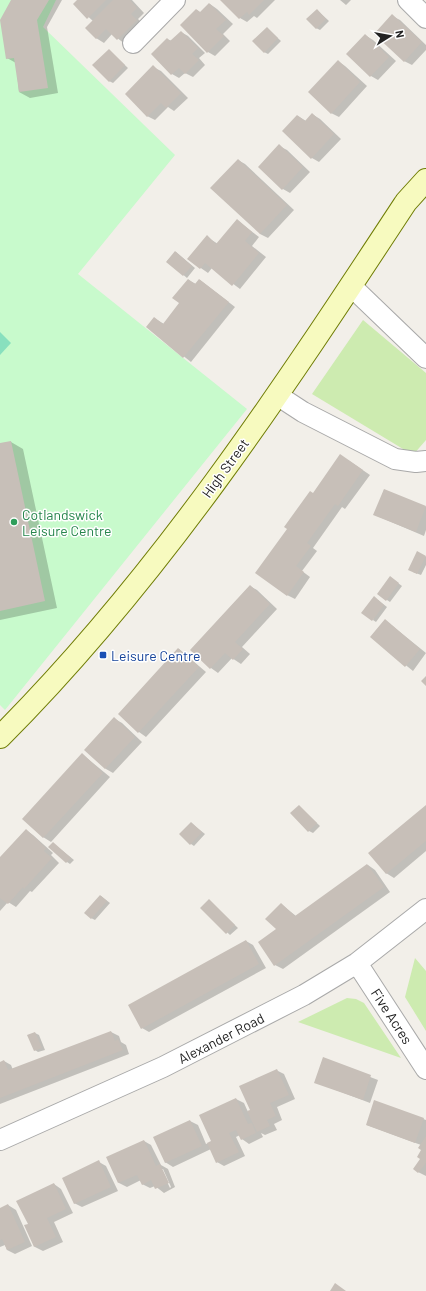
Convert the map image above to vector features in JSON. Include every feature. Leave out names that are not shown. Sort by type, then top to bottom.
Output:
[{"type":"street","points":[[133,43],[175,0]]},
{"type":"street","points":[[408,0],[426,18]]},
{"type":"street","name":"High Street","points":[[0,738],[97,633],[186,521],[277,395],[406,202],[426,180]]},
{"type":"street","points":[[351,286],[426,358]]},
{"type":"street","points":[[277,395],[303,412],[395,458],[416,462],[426,461]]},
{"type":"street","name":"Alexander Road","points":[[0,1140],[163,1067],[304,995],[358,963],[426,909]]},
{"type":"street","name":"Five Acres","points":[[358,963],[426,1069]]},
{"type":"green space","points":[[0,0],[56,0],[43,27],[175,155],[78,274],[247,409],[5,710],[0,705]]},
{"type":"green space","points":[[363,320],[426,373],[426,440],[413,455],[312,394]]},
{"type":"green space","points":[[0,332],[11,343],[0,355]]},
{"type":"green space","points":[[415,958],[426,971],[426,1031],[405,997]]},
{"type":"green space","points":[[347,998],[356,999],[364,1003],[401,1058],[298,1022]]},
{"type":"building","points":[[11,0],[49,0],[37,20],[48,88],[19,92],[14,58],[6,59],[0,20]]},
{"type":"building","points":[[77,0],[106,0],[87,19],[73,4]]},
{"type":"building","points":[[113,0],[130,0],[137,8],[131,14],[137,20],[117,40],[106,29],[96,39],[85,28]]},
{"type":"building","points":[[220,0],[264,0],[249,15],[247,12],[239,19]]},
{"type":"building","points":[[209,3],[226,20],[216,29],[224,36],[207,53],[180,25],[196,9],[200,12]]},
{"type":"building","points":[[317,9],[326,19],[316,29],[306,19]]},
{"type":"building","points":[[392,14],[422,42],[404,62],[374,34]]},
{"type":"building","points":[[267,27],[278,38],[264,53],[252,41]]},
{"type":"building","points":[[181,31],[198,48],[192,54],[199,60],[185,74],[179,68],[171,75],[151,54],[167,38],[170,41]]},
{"type":"building","points":[[365,34],[389,57],[370,77],[346,54]]},
{"type":"building","points":[[109,49],[125,65],[109,82],[92,65]]},
{"type":"building","points":[[338,60],[360,82],[331,114],[308,92]]},
{"type":"building","points":[[153,65],[181,93],[166,108],[161,103],[147,117],[125,94]]},
{"type":"building","points":[[312,113],[334,134],[311,159],[282,131],[297,115],[305,121]]},
{"type":"building","points":[[279,144],[303,167],[282,190],[258,167]]},
{"type":"building","points":[[238,159],[287,205],[260,234],[210,188]]},
{"type":"building","points":[[237,219],[252,232],[245,241],[259,253],[232,286],[205,263],[200,269],[187,259],[207,235],[216,244]]},
{"type":"building","points":[[175,251],[192,266],[183,276],[166,262]]},
{"type":"building","points":[[188,279],[195,284],[199,279],[229,302],[183,358],[146,327],[154,317],[163,324],[179,303],[172,298]]},
{"type":"building","name":"Cotlandswick Leisure Centre","points":[[11,441],[45,601],[0,611],[0,443]]},
{"type":"building","points":[[340,454],[363,470],[338,506],[335,504],[307,543],[311,546],[296,566],[304,572],[287,596],[255,573],[287,529],[284,527],[310,491],[313,493]]},
{"type":"building","points":[[384,489],[426,506],[416,532],[373,515]]},
{"type":"building","points":[[417,551],[426,556],[417,574],[408,570]]},
{"type":"building","points":[[390,576],[399,583],[386,601],[377,594]]},
{"type":"building","points":[[250,585],[270,604],[235,642],[243,649],[233,660],[225,653],[210,669],[190,650]]},
{"type":"building","points":[[374,596],[384,605],[372,621],[361,613]]},
{"type":"building","points":[[385,619],[420,649],[405,667],[370,637]]},
{"type":"building","points":[[178,648],[199,667],[138,733],[118,714]]},
{"type":"building","points":[[426,676],[426,686],[421,681]]},
{"type":"building","points":[[114,717],[135,737],[105,769],[84,750]]},
{"type":"building","points":[[82,753],[103,773],[43,838],[22,819]]},
{"type":"building","points":[[299,805],[317,823],[308,832],[290,813]]},
{"type":"building","points":[[426,805],[426,841],[386,874],[368,853]]},
{"type":"building","points":[[191,822],[202,832],[190,845],[179,834]]},
{"type":"building","points":[[26,829],[46,848],[44,851],[52,858],[8,904],[0,898],[0,857]]},
{"type":"building","points":[[53,842],[71,858],[66,863],[48,847]]},
{"type":"building","points":[[367,864],[384,887],[274,966],[258,942],[276,929],[265,919],[281,903],[295,916]]},
{"type":"building","points":[[100,895],[107,901],[91,919],[84,913]]},
{"type":"building","points":[[209,899],[235,925],[226,934],[200,908]]},
{"type":"building","points":[[246,940],[259,964],[141,1029],[128,1005]]},
{"type":"building","points":[[111,1031],[115,1041],[118,1039],[123,1050],[0,1098],[0,1062],[4,1060],[8,1070]]},
{"type":"building","points":[[35,1032],[42,1048],[34,1051],[27,1035]]},
{"type":"building","points":[[323,1057],[371,1075],[363,1100],[314,1083]]},
{"type":"building","points":[[277,1069],[289,1095],[270,1103],[276,1116],[267,1120],[270,1126],[257,1132],[247,1111],[250,1110],[239,1086]]},
{"type":"building","points":[[236,1098],[248,1124],[252,1123],[256,1133],[241,1140],[236,1130],[229,1133],[239,1152],[216,1163],[207,1143],[211,1141],[199,1115]]},
{"type":"building","points":[[374,1100],[424,1118],[415,1143],[366,1125]]},
{"type":"building","points":[[190,1120],[202,1146],[165,1163],[153,1137]]},
{"type":"building","points":[[426,1136],[426,1163],[418,1173],[413,1169],[420,1159],[417,1157],[421,1150],[418,1148]]},
{"type":"building","points":[[144,1140],[156,1166],[160,1164],[169,1183],[155,1189],[151,1180],[142,1185],[137,1175],[118,1183],[106,1157]]},
{"type":"building","points":[[99,1160],[111,1187],[74,1204],[62,1178]]},
{"type":"building","points":[[54,1183],[66,1209],[47,1218],[56,1237],[34,1247],[24,1225],[28,1224],[16,1201]]},
{"type":"building","points":[[8,1204],[25,1242],[7,1250],[2,1239],[0,1240],[0,1208]]},
{"type":"building","points":[[335,1283],[346,1291],[330,1291]]},
{"type":"place","name":"Cotlandswick Leisure Centre","points":[[14,522]]},
{"type":"place","name":"Leisure Centre","points":[[103,655]]}]
